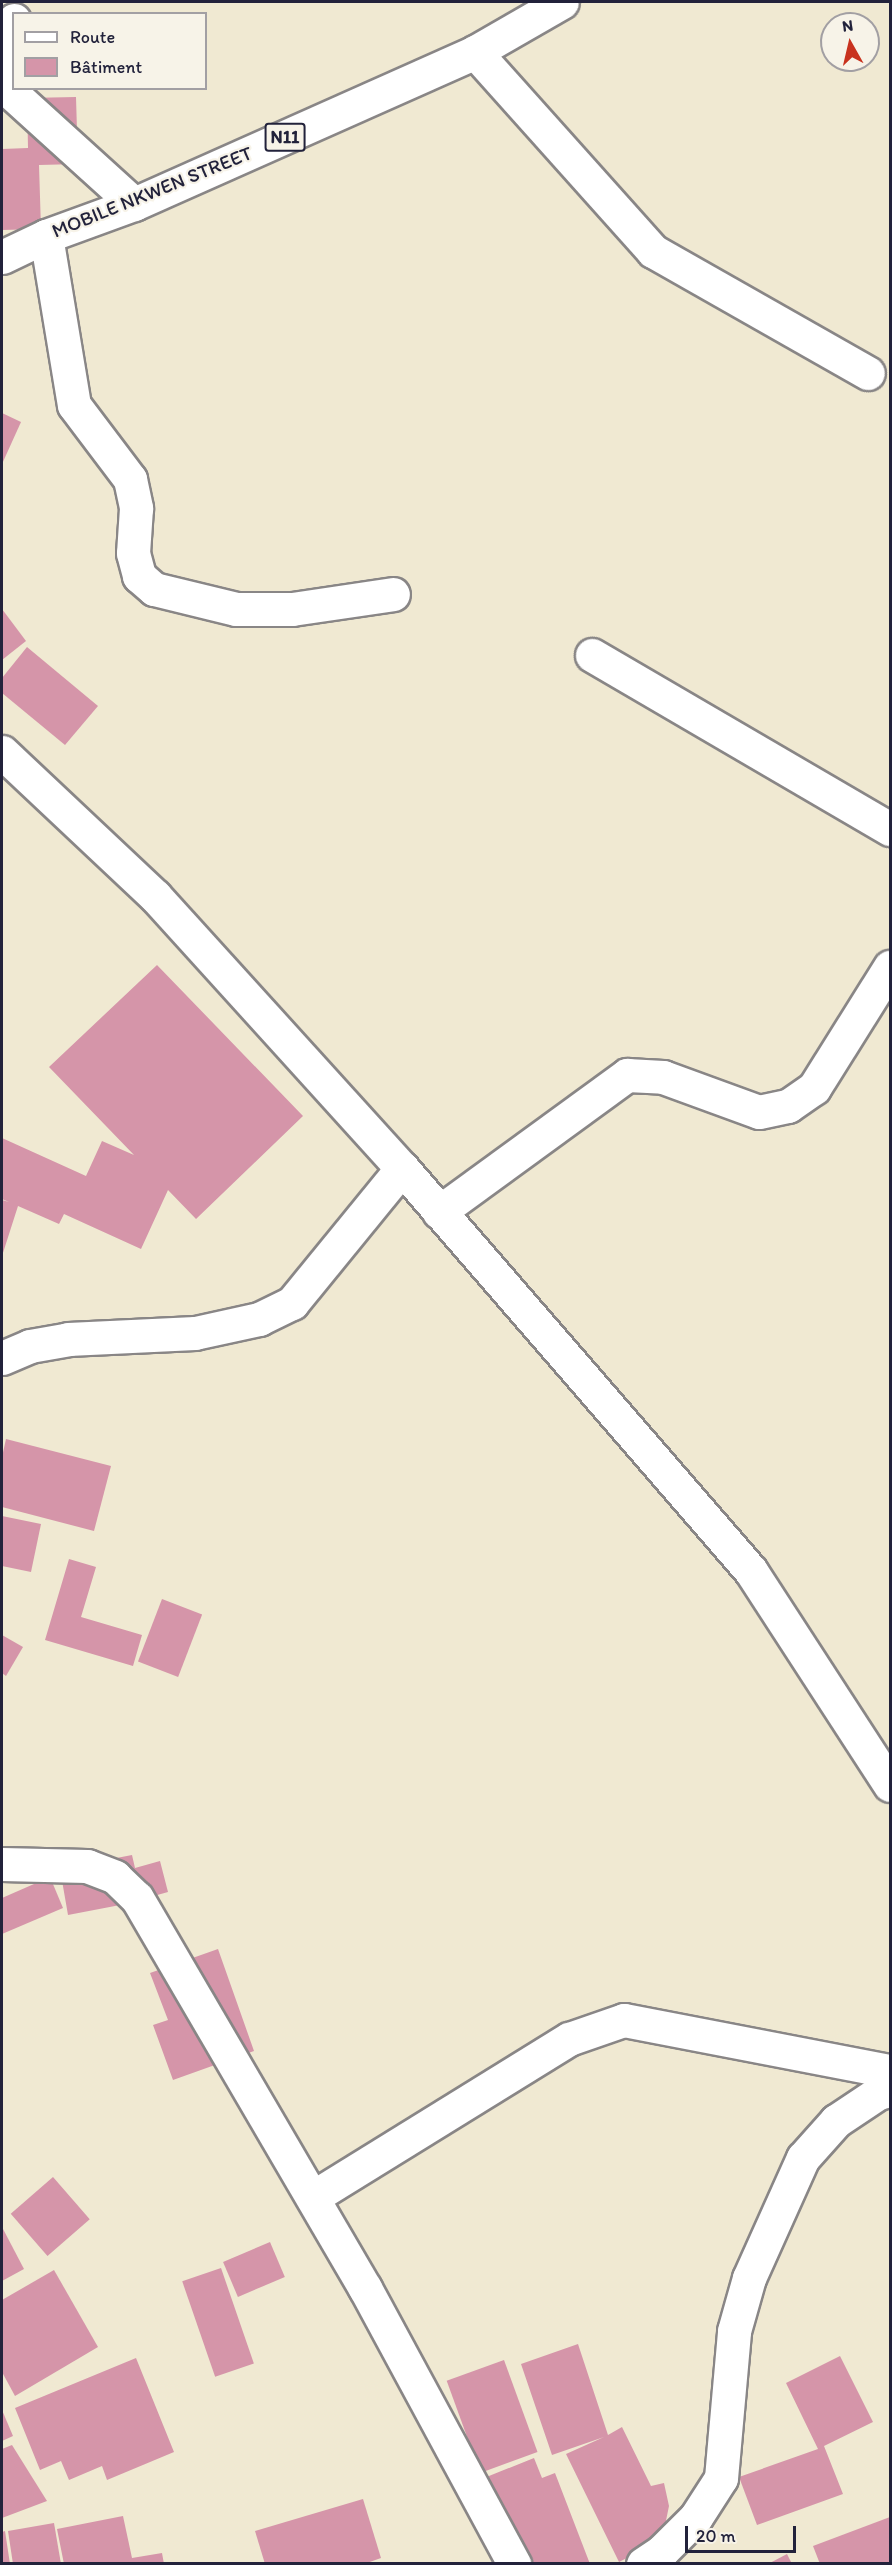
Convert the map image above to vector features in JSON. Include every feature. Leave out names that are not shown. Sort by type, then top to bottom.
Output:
[{"type":"main road","name":"MOBILE NKWEN STREET","points":[[2,257],[46,236],[134,204],[475,52],[562,2]]},
{"type":"main road","points":[[12,28],[2,67],[5,87],[134,204]]},
{"type":"main road","points":[[475,52],[653,251],[868,373]]},
{"type":"main road","points":[[46,236],[74,405],[130,479],[136,508],[133,553],[139,576],[154,589],[237,609],[292,609],[393,594]]},
{"type":"main road","points":[[592,655],[891,829]]},
{"type":"main road","points":[[2,752],[155,896],[402,1168],[751,1571],[891,1785]]},
{"type":"main road","points":[[439,1212],[627,1075],[663,1077],[759,1112],[788,1106],[814,1088],[891,967]]},
{"type":"main road","points":[[2,1358],[30,1346],[68,1339],[195,1333],[259,1319],[292,1303],[402,1168]]},
{"type":"main road","points":[[2,1864],[87,1866],[115,1877],[137,1898],[313,2197],[514,2564]]},
{"type":"main road","points":[[313,2197],[569,2039],[624,2020],[891,2071]]},
{"type":"main road","points":[[643,2564],[662,2551],[696,2517],[721,2478],[734,2331],[749,2278],[803,2158],[836,2121],[878,2093],[891,2090]]},
{"type":"building","points":[[76,97],[78,164],[39,165],[41,229],[2,230],[2,149],[28,148],[27,98]]},
{"type":"building","points":[[2,413],[21,422],[2,464]]},
{"type":"building","points":[[2,609],[26,641],[2,660]]},
{"type":"building","points":[[27,647],[98,706],[65,745],[2,693],[2,678]]},
{"type":"building","points":[[157,965],[303,1116],[196,1219],[168,1190],[141,1249],[64,1214],[59,1224],[18,1206],[2,1256],[2,1200],[9,1202],[2,1199],[2,1138],[86,1176],[102,1141],[134,1155],[49,1067]]},
{"type":"building","points":[[6,1439],[111,1466],[94,1531],[2,1507],[2,1457]]},
{"type":"building","points":[[2,1516],[41,1524],[31,1572],[2,1566]]},
{"type":"building","points":[[69,1559],[96,1567],[81,1617],[142,1635],[133,1666],[45,1640]]},
{"type":"building","points":[[162,1599],[202,1614],[178,1677],[138,1662]]},
{"type":"building","points":[[2,1635],[23,1647],[6,1676],[2,1673]]},
{"type":"building","points":[[132,1855],[135,1868],[160,1861],[168,1892],[143,1899],[136,1873],[141,1901],[68,1915],[60,1869]]},
{"type":"building","points":[[50,1877],[63,1908],[2,1934],[2,1898]]},
{"type":"building","points":[[218,1949],[254,2051],[173,2080],[153,2025],[168,2020],[150,1973]]},
{"type":"building","points":[[53,2177],[90,2219],[47,2256],[11,2214]]},
{"type":"building","points":[[2,2227],[24,2269],[2,2281]]},
{"type":"building","points":[[270,2242],[285,2277],[238,2297],[223,2262]]},
{"type":"building","points":[[221,2268],[254,2363],[215,2377],[182,2281]]},
{"type":"building","points":[[54,2270],[98,2347],[15,2396],[2,2372],[2,2300]]},
{"type":"building","points":[[578,2344],[608,2435],[622,2427],[651,2486],[664,2483],[669,2506],[662,2540],[619,2562],[566,2454],[604,2437],[552,2455],[521,2364]]},
{"type":"building","points":[[840,2356],[873,2422],[824,2446],[843,2494],[757,2525],[739,2477],[818,2449],[786,2383]]},
{"type":"building","points":[[136,2358],[174,2452],[107,2480],[102,2466],[69,2480],[61,2461],[40,2470],[15,2408]]},
{"type":"building","points":[[504,2360],[538,2452],[480,2473],[447,2381]]},
{"type":"building","points":[[2,2410],[13,2436],[2,2441]]},
{"type":"building","points":[[12,2445],[47,2501],[2,2518],[2,2449]]},
{"type":"building","points":[[534,2458],[542,2478],[555,2473],[590,2564],[528,2564],[484,2478]]},
{"type":"building","points":[[363,2499],[381,2558],[364,2564],[265,2564],[255,2531]]},
{"type":"building","points":[[123,2516],[132,2558],[162,2553],[164,2564],[64,2564],[57,2529]]},
{"type":"building","points":[[890,2517],[890,2564],[820,2564],[813,2546]]},
{"type":"building","points":[[54,2523],[61,2564],[13,2564],[8,2531]]},
{"type":"building","points":[[5,2531],[10,2564],[2,2564],[2,2532]]},
{"type":"building","points":[[787,2554],[792,2564],[768,2564]]}]
